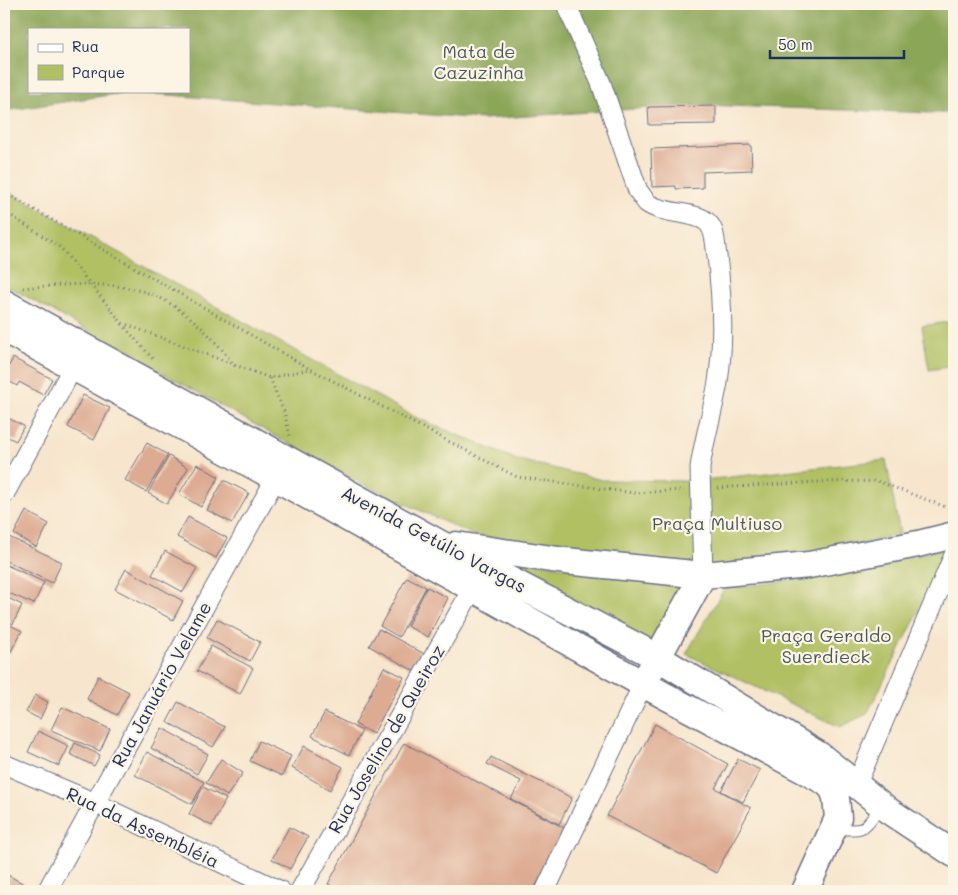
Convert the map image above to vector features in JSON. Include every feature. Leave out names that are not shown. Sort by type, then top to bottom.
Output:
[{"type":"main road","name":"Avenida Getúlio Vargas","points":[[12,296],[287,472],[473,588],[643,684],[826,782],[833,788],[836,798],[836,823]]},
{"type":"main road","name":"Avenida Getúlio Vargas","points":[[4,329],[73,368],[436,542],[657,657],[819,755],[856,786],[954,854]]},
{"type":"main road","points":[[436,542],[565,561],[703,575],[809,565],[918,544],[954,534]]},
{"type":"main road","points":[[643,684],[703,575]]},
{"type":"main road","points":[[804,891],[836,823]]},
{"type":"street","points":[[566,4],[601,83],[638,191],[647,203],[660,209],[703,219],[710,225],[714,233],[721,284],[720,356],[718,380],[710,424],[702,450],[700,468],[703,575]]},
{"type":"street","points":[[4,495],[73,368]]},
{"type":"street","name":"Rua Januário Velame","points":[[47,891],[95,803],[287,472]]},
{"type":"street","points":[[856,786],[954,555]]},
{"type":"street","name":"Rua Joselino de Queiroz","points":[[300,891],[473,588]]},
{"type":"street","points":[[545,891],[643,684]]},
{"type":"street","name":"Rua da Assembléia","points":[[4,764],[95,803],[281,891]]},
{"type":"lane","points":[[836,823],[857,831],[863,829],[882,805]]},
{"type":"path","points":[[4,192],[310,369],[517,477],[634,493],[815,482],[877,481],[954,510]]},
{"type":"path","points":[[4,211],[61,248],[122,323],[270,378],[310,369]]},
{"type":"path","points":[[12,296],[90,284],[119,287],[147,293],[168,302],[198,323],[235,366]]},
{"type":"path","points":[[270,378],[284,412],[287,472]]},
{"type":"green space","name":"Mata de Cazuzinha","points":[[4,4],[954,4],[954,113],[697,105],[483,119],[129,92],[4,111]]},
{"type":"green space","name":"Praça Multiuso","points":[[4,189],[415,417],[515,459],[602,480],[694,481],[886,460],[900,534],[849,547],[715,568],[677,566],[473,535],[352,479],[4,284]]},
{"type":"green space","points":[[954,321],[954,366],[929,370],[922,326]]},
{"type":"green space","name":"Praça Geraldo Suerdieck","points":[[944,549],[943,564],[867,714],[840,727],[686,654],[724,589],[834,575]]},
{"type":"green space","points":[[476,552],[683,588],[650,643]]},
{"type":"building","points":[[716,106],[716,124],[649,125],[648,107]]},
{"type":"building","points":[[751,145],[752,170],[703,172],[703,188],[676,189],[676,186],[652,187],[651,149]]},
{"type":"building","points":[[13,358],[52,379],[43,395],[19,382],[17,386],[4,378]]},
{"type":"building","points":[[83,395],[110,408],[94,440],[68,427]]},
{"type":"building","points":[[4,416],[24,426],[16,441],[4,435]]},
{"type":"building","points":[[147,443],[168,455],[146,492],[125,480]]},
{"type":"building","points":[[169,456],[188,468],[167,504],[148,493]]},
{"type":"building","points":[[197,464],[219,477],[201,507],[179,494]]},
{"type":"building","points":[[224,480],[249,493],[232,523],[207,510]]},
{"type":"building","points":[[26,511],[49,524],[36,547],[14,534]]},
{"type":"building","points":[[188,517],[227,538],[216,558],[177,537]]},
{"type":"building","points":[[9,537],[62,562],[52,583],[4,560],[4,549]]},
{"type":"building","points":[[165,551],[197,568],[183,592],[152,575]]},
{"type":"building","points":[[4,564],[44,582],[34,604],[4,591]]},
{"type":"building","points":[[126,569],[183,601],[173,620],[115,589]]},
{"type":"building","points":[[407,577],[426,587],[399,637],[380,626]]},
{"type":"building","points":[[427,587],[448,598],[428,637],[407,626]]},
{"type":"building","points":[[4,596],[22,605],[13,624],[4,619]]},
{"type":"building","points":[[217,619],[260,642],[250,661],[207,638]]},
{"type":"building","points":[[4,622],[22,631],[10,653],[4,650]]},
{"type":"building","points":[[379,629],[428,656],[418,673],[369,646]]},
{"type":"building","points":[[211,646],[253,668],[240,694],[197,671]]},
{"type":"building","points":[[384,667],[404,677],[373,734],[355,724]]},
{"type":"building","points":[[98,676],[129,692],[117,715],[87,699]]},
{"type":"building","points":[[35,695],[48,702],[40,719],[26,712]]},
{"type":"building","points":[[178,702],[225,727],[213,747],[167,722]]},
{"type":"building","points":[[62,707],[110,729],[100,751],[51,730]]},
{"type":"building","points":[[325,712],[362,731],[349,755],[312,736]]},
{"type":"building","points":[[655,724],[728,764],[715,788],[751,808],[716,873],[607,816]]},
{"type":"building","points":[[162,728],[208,754],[197,774],[151,748]]},
{"type":"building","points":[[38,731],[69,746],[59,766],[28,752]]},
{"type":"building","points":[[259,741],[291,756],[282,776],[250,761]]},
{"type":"building","points":[[75,743],[100,755],[94,766],[70,754]]},
{"type":"building","points":[[404,743],[566,829],[533,891],[341,891],[328,884]]},
{"type":"building","points":[[304,746],[343,767],[330,790],[292,768]]},
{"type":"building","points":[[147,752],[204,782],[192,804],[135,775]]},
{"type":"building","points":[[491,757],[572,798],[559,824],[511,799],[521,781],[487,764]]},
{"type":"building","points":[[221,759],[243,773],[227,796],[206,783]]},
{"type":"building","points":[[738,759],[760,770],[743,802],[721,791]]},
{"type":"building","points":[[203,787],[226,799],[212,826],[189,814]]},
{"type":"building","points":[[289,827],[308,837],[290,869],[272,859]]},
{"type":"building","points":[[4,873],[24,884],[19,891],[4,891]]}]
